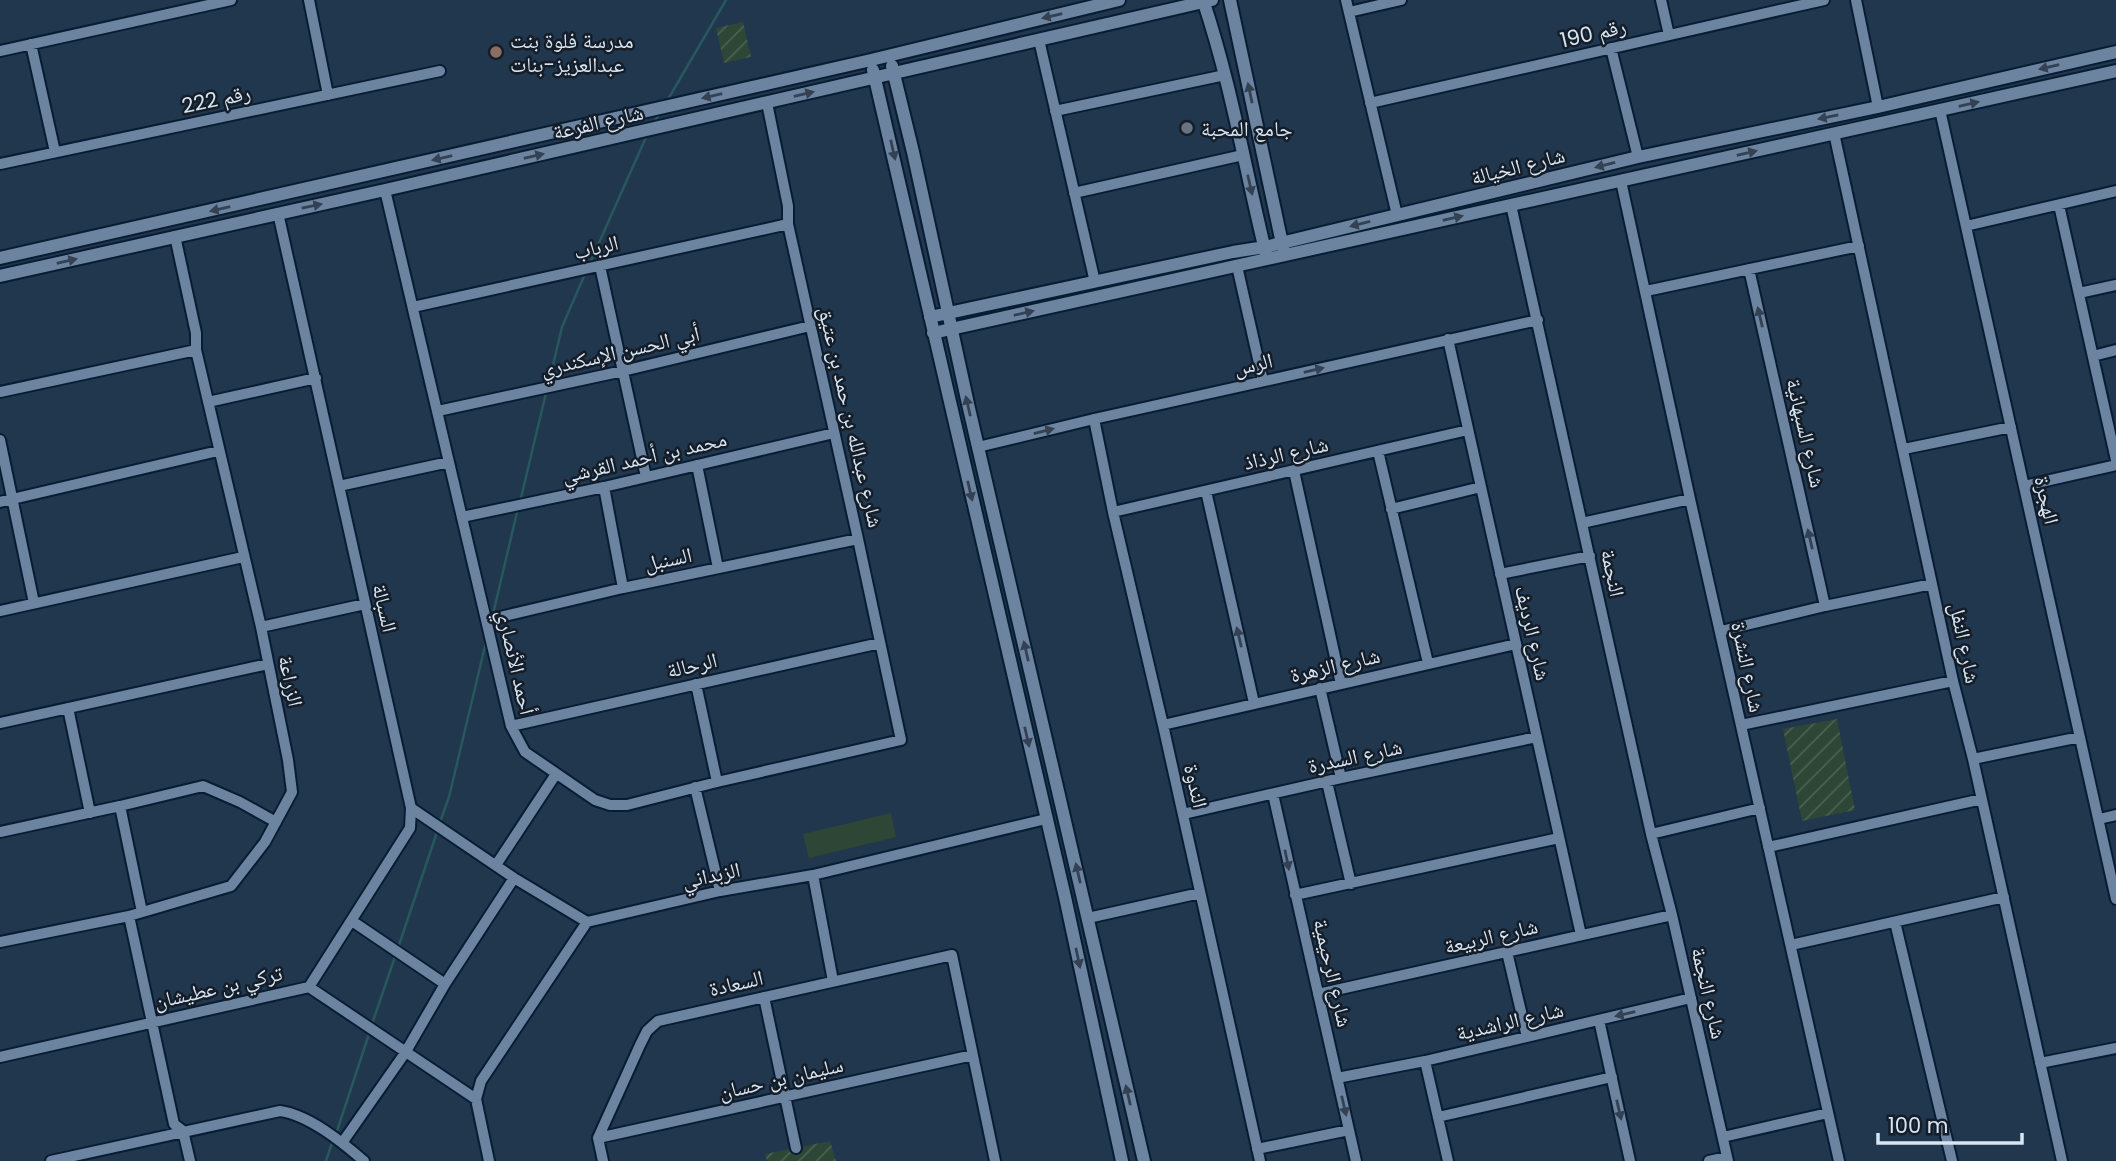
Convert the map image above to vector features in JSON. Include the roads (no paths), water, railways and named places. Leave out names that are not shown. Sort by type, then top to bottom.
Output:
[{"type":"street","points":[[0,51],[231,0]]},
{"type":"street","points":[[309,0],[328,95]]},
{"type":"street","name":"شارع الفرعة","points":[[0,258],[871,60],[1119,0]]},
{"type":"street","points":[[1230,0],[1284,249]]},
{"type":"street","points":[[1346,0],[1397,215]]},
{"type":"street","points":[[1349,12],[1401,0]]},
{"type":"street","points":[[1661,0],[1669,35]]},
{"type":"street","points":[[1765,0],[1768,13]]},
{"type":"street","name":"رقم 190","points":[[1370,103],[1824,0]]},
{"type":"street","points":[[1856,0],[1878,107]]},
{"type":"street","points":[[1206,1],[1266,253]]},
{"type":"street","name":"شارع الفرعة","points":[[0,276],[1206,1]]},
{"type":"street","points":[[1212,23],[1215,7],[1227,5],[1234,19]]},
{"type":"street","points":[[1039,40],[1095,282]]},
{"type":"street","points":[[30,44],[55,152]]},
{"type":"street","points":[[1611,48],[1638,157]]},
{"type":"street","name":"شارع الخيالة","points":[[1315,242],[1397,215],[1638,157],[1878,107],[2116,52]]},
{"type":"street","points":[[890,55],[947,314],[1143,1161]]},
{"type":"street","points":[[871,60],[1117,1139],[1123,1161],[1129,1156],[1143,1161]]},
{"type":"street","name":"رقم 222","points":[[0,164],[440,71]]},
{"type":"street","name":"شارع الخيالة","points":[[933,333],[1238,265],[1266,253],[1315,242],[1511,205],[2116,71]]},
{"type":"street","points":[[1055,111],[1225,75]]},
{"type":"street","points":[[883,110],[885,90],[890,88],[894,88],[902,104]]},
{"type":"street","name":"شارع عبدالله بن حمد بن عتيق","points":[[767,103],[788,206],[788,224],[901,740]]},
{"type":"street","name":"الهجرة","points":[[1940,110],[2116,898]]},
{"type":"street","name":"شارع النفل","points":[[1834,133],[1953,681],[1973,759],[2062,1161]]},
{"type":"street","points":[[1720,141],[1711,146],[1710,151],[1711,156],[1723,158]]},
{"type":"street","points":[[1672,169],[1685,164],[1691,158],[1689,152],[1675,150]]},
{"type":"street","points":[[1074,193],[1243,155]]},
{"type":"street","name":"شارع النشرة","points":[[1621,181],[1839,1161]]},
{"type":"street","name":"أحمد الأنصاري","points":[[385,190],[511,726],[525,752],[595,800],[610,805],[627,805],[901,740]]},
{"type":"street","points":[[1966,226],[2116,191]]},
{"type":"street","name":"النجمة","points":[[1511,205],[1651,834]]},
{"type":"street","points":[[2024,486],[2116,462],[2059,205]]},
{"type":"street","name":"السبالة","points":[[278,213],[411,808],[410,828],[309,987]]},
{"type":"street","name":"الرباب","points":[[413,307],[788,224]]},
{"type":"street","name":"الزراعة","points":[[0,942],[129,916],[231,886],[249,864],[292,792],[261,627],[218,451],[196,350],[197,333],[175,236]]},
{"type":"street","points":[[1646,291],[1859,246]]},
{"type":"street","points":[[1233,252],[1248,253],[1252,257],[1238,265],[1263,381]]},
{"type":"street","name":"شارع الخيالة","points":[[930,317],[1233,252],[1266,253]]},
{"type":"street","points":[[600,266],[646,477]]},
{"type":"street","name":"شارع السبهانية","points":[[1749,269],[1825,606]]},
{"type":"street","points":[[2079,293],[2116,285]]},
{"type":"street","points":[[977,324],[971,319],[971,313],[979,307]]},
{"type":"street","name":"الرس","points":[[978,447],[1538,320]]},
{"type":"street","name":"أبي الحسن الإسكندري","points":[[438,411],[623,371],[810,326]]},
{"type":"street","name":"شارع الرديف","points":[[1448,340],[1581,935]]},
{"type":"street","points":[[0,392],[196,350]]},
{"type":"street","points":[[2093,356],[2116,350]]},
{"type":"street","points":[[208,402],[316,378]]},
{"type":"street","name":"الندوة","points":[[1094,419],[1260,1161]]},
{"type":"street","points":[[1904,449],[2011,427]]},
{"type":"street","name":"شارع الرذاذ","points":[[1113,512],[1468,430]]},
{"type":"street","name":"محمد بن أحمد القرشي","points":[[462,517],[834,433]]},
{"type":"street","points":[[0,440],[33,603]]},
{"type":"street","points":[[0,502],[218,451]]},
{"type":"street","points":[[1378,451],[1428,663]]},
{"type":"street","points":[[339,486],[449,462]]},
{"type":"street","points":[[697,465],[718,568]]},
{"type":"street","points":[[1294,471],[1341,684]]},
{"type":"street","points":[[604,487],[623,588]]},
{"type":"street","points":[[1391,509],[1481,487]]},
{"type":"street","points":[[1206,491],[1254,703]]},
{"type":"street","points":[[1582,523],[1690,499]]},
{"type":"street","name":"السنبل","points":[[487,620],[623,588],[858,539]]},
{"type":"street","points":[[1500,575],[1590,555]]},
{"type":"street","points":[[0,611],[243,556]]},
{"type":"street","points":[[1721,631],[1932,584]]},
{"type":"street","points":[[261,627],[365,604]]},
{"type":"street","name":"الرحالة","points":[[511,726],[880,643]]},
{"type":"street","name":"شارع الزهرة","points":[[1163,725],[1516,644]]},
{"type":"street","points":[[0,723],[268,664]]},
{"type":"street","points":[[1741,725],[1953,681]]},
{"type":"street","points":[[696,684],[717,782]]},
{"type":"street","points":[[1320,688],[1341,778]]},
{"type":"street","points":[[68,708],[90,813]]},
{"type":"street","name":"شارع السدرة","points":[[1183,814],[1537,737]]},
{"type":"street","points":[[1973,759],[2080,737]]},
{"type":"street","points":[[496,865],[556,774]]},
{"type":"street","points":[[1327,782],[1351,884]]},
{"type":"street","points":[[0,832],[203,786],[276,822]]},
{"type":"street","points":[[695,788],[720,891]]},
{"type":"street","name":"شارع الرحيمية","points":[[1273,794],[1356,1161]]},
{"type":"street","points":[[1769,847],[1982,800]]},
{"type":"street","points":[[120,806],[142,912]]},
{"type":"street","points":[[411,808],[514,878],[587,922],[481,1081],[476,1099],[489,1161]]},
{"type":"street","points":[[1651,834],[1760,808]]},
{"type":"street","points":[[2099,819],[2116,815]]},
{"type":"street","name":"الزبداني","points":[[587,922],[720,891],[813,875],[1046,819]]},
{"type":"street","name":"شارع النجمة","points":[[1651,834],[1728,1159]]},
{"type":"street","points":[[1295,895],[1559,838]]},
{"type":"street","points":[[813,875],[834,981]]},
{"type":"street","points":[[342,1143],[404,1053],[514,878]]},
{"type":"street","points":[[1088,918],[1200,893]]},
{"type":"street","points":[[1791,945],[2004,897]]},
{"type":"street","name":"شارع الربيعة","points":[[1318,995],[1672,915]]},
{"type":"street","points":[[129,916],[174,1124],[183,1131],[190,1161]]},
{"type":"street","points":[[352,921],[445,984]]},
{"type":"street","points":[[1895,922],[1952,1161]]},
{"type":"street","points":[[1507,953],[1527,1037]]},
{"type":"street","name":"السعادة","points":[[598,1138],[647,1031],[658,1021],[834,981],[952,955],[973,1055]]},
{"type":"street","name":"تركي بن عطيشان","points":[[0,1056],[309,987],[476,1099]]},
{"type":"street","points":[[764,997],[796,1148]]},
{"type":"street","name":"شارع الراشدية","points":[[1338,1078],[1425,1061],[1691,998]]},
{"type":"street","points":[[1599,1020],[1630,1161]]},
{"type":"street","points":[[2040,1063],[2116,1048]]},
{"type":"street","points":[[973,1055],[994,1161]]},
{"type":"street","name":"سليمان بن حسان","points":[[598,1138],[973,1055]]},
{"type":"street","points":[[1425,1061],[1448,1161]]},
{"type":"street","points":[[1438,1117],[1612,1077]]},
{"type":"street","points":[[51,1161],[280,1111],[297,1115],[365,1161]]},
{"type":"street","points":[[1723,1137],[1828,1113]]},
{"type":"street","points":[[1257,1149],[1349,1130]]},
{"type":"street","points":[[1117,1139],[1130,1142],[1137,1135]]},
{"type":"street","points":[[598,1138],[603,1161]]},
{"type":"street","points":[[1709,1161],[1728,1159]]},
{"type":"waterway","points":[[667,101],[726,0]]},
{"type":"waterway","points":[[653,124],[660,113]]},
{"type":"waterway","points":[[590,263],[647,135]]},
{"type":"waterway","points":[[549,382],[562,327],[585,274]]},
{"type":"waterway","points":[[520,502],[546,393]]},
{"type":"waterway","points":[[493,614],[518,508]]},
{"type":"waterway","points":[[439,825],[449,797],[486,642]]},
{"type":"waterway","points":[[398,948],[437,832]]},
{"type":"waterway","points":[[372,1024],[396,954]]},
{"type":"waterway","points":[[336,1134],[370,1031]]},
{"type":"waterway","points":[[326,1161],[333,1140]]},
{"type":"place","name":"مدرسة فلوة بنت عبدالعزيز-بنات","points":[[496,52]]},
{"type":"place","name":"جامع المحبة","points":[[1187,128]]}]
